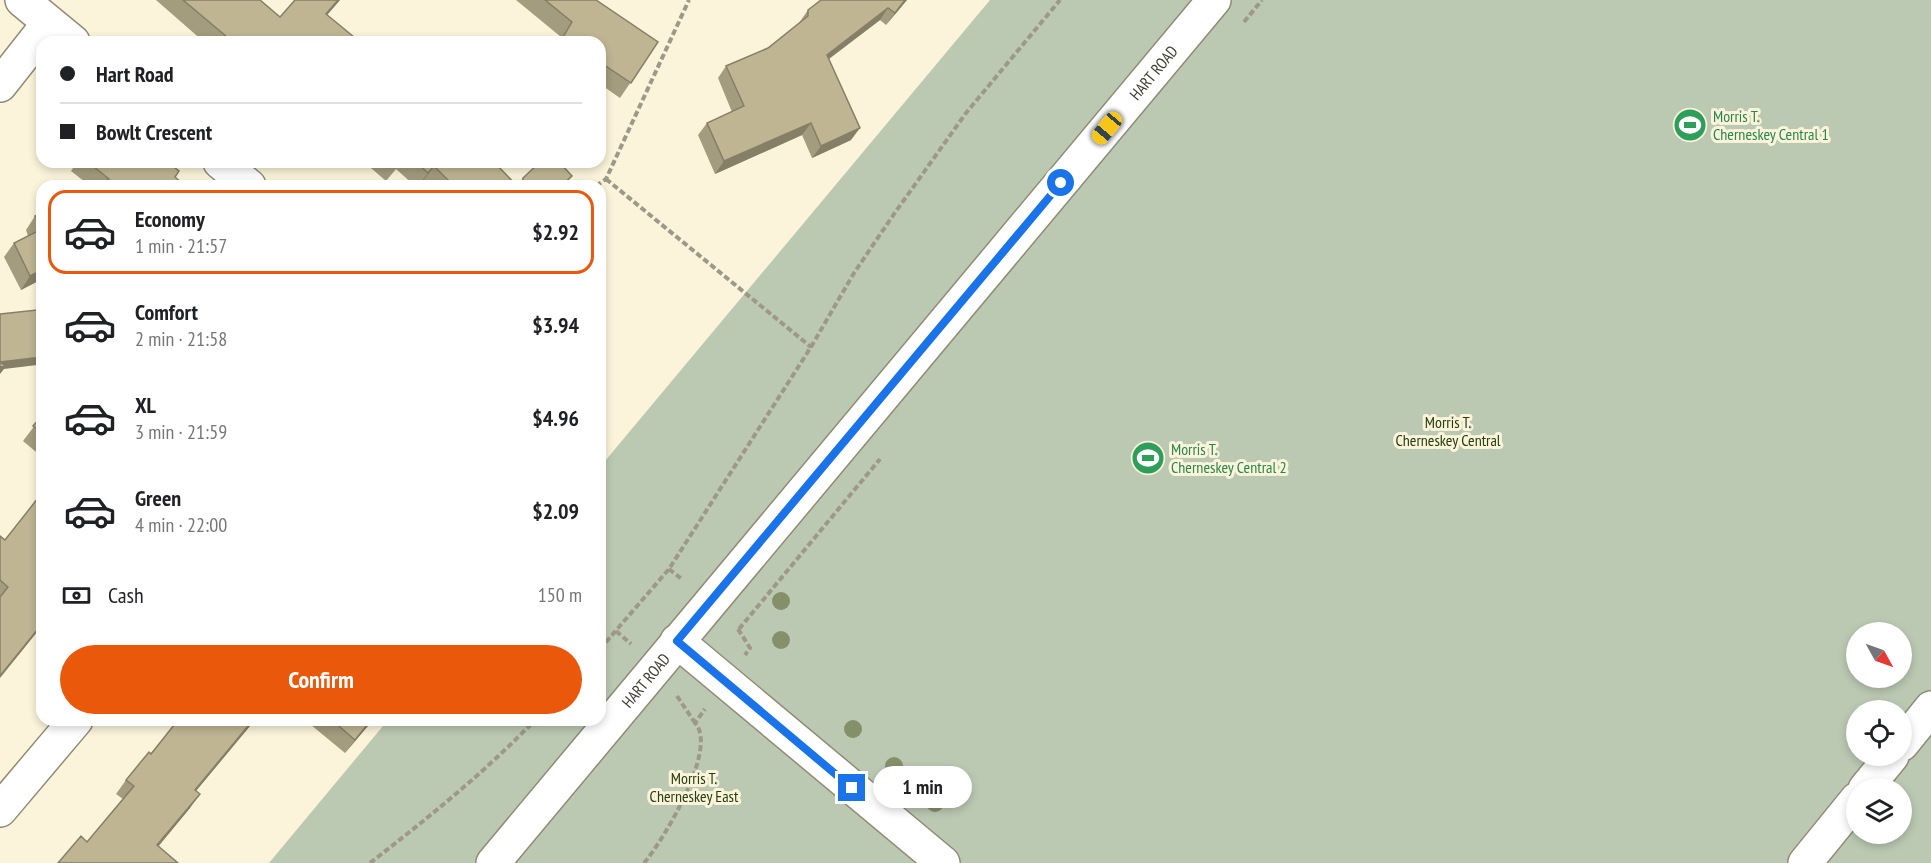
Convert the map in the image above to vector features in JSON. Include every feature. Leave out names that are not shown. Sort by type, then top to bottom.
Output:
[{"type":"street","points":[[22,0],[61,33]]},
{"type":"street","name":"HART ROAD","points":[[493,863],[1214,0]]},
{"type":"street","points":[[0,85],[36,54]]},
{"type":"street","points":[[227,168],[242,180]]},
{"type":"street","points":[[677,641],[943,863]]},
{"type":"street","points":[[1912,732],[1931,708]]},
{"type":"street","points":[[0,810],[71,726]]},
{"type":"street","points":[[1874,778],[1884,766]]},
{"type":"street","points":[[1805,863],[1846,813]]},
{"type":"path","points":[[689,0],[606,179],[811,347]]},
{"type":"path","points":[[606,642],[669,569],[811,347],[854,273],[960,122],[1060,0]]},
{"type":"path","points":[[644,863],[673,822],[687,794],[698,759],[701,733],[695,723],[725,682]]},
{"type":"path","points":[[370,863],[465,787],[529,726]]},
{"type":"green space","name":"Morris T. Cherneskey Central","points":[[990,0],[1931,0],[1931,863],[269,863],[383,726],[606,726],[606,460]]},
{"type":"building","points":[[183,0],[260,0],[280,17],[295,0],[338,0],[326,14],[353,36],[226,36]]},
{"type":"building","points":[[545,0],[596,0],[658,42],[631,83],[606,66],[606,36],[564,36],[572,22]]},
{"type":"building","points":[[821,0],[905,0],[895,13],[888,8],[827,55],[860,128],[821,146],[811,123],[724,161],[707,123],[744,106],[726,66],[768,48],[808,16],[808,10]]},
{"type":"building","points":[[95,168],[175,168],[179,171],[175,177],[178,180],[107,180],[109,179]]},
{"type":"building","points":[[423,168],[432,168],[428,173]]},
{"type":"building","points":[[436,168],[500,168],[511,180],[448,180]]},
{"type":"building","points":[[534,168],[565,168],[572,176],[568,180],[523,180]]},
{"type":"building","points":[[36,232],[36,273],[30,276],[14,243]]},
{"type":"building","points":[[36,310],[36,358],[0,362],[0,314]]},
{"type":"building","points":[[36,501],[36,631],[0,676],[0,597],[8,587],[0,580],[0,536],[5,540]]},
{"type":"building","points":[[173,726],[248,726],[195,790],[200,794],[157,845],[178,863],[58,863],[81,836],[87,842],[134,786],[126,780],[149,752],[151,754]]},
{"type":"building","points":[[339,726],[366,726],[355,740]]},
{"type":"place","name":"Morris T. Cherneskey Central 1","points":[[1690,125]]},
{"type":"place","name":"Morris T. Cherneskey Central 2","points":[[1148,458]]},
{"type":"route","points":[[852,788],[677,641],[1061,183]]},
{"type":"park label","name":"Morris T. Cherneskey East","points":[[694,787]]}]
